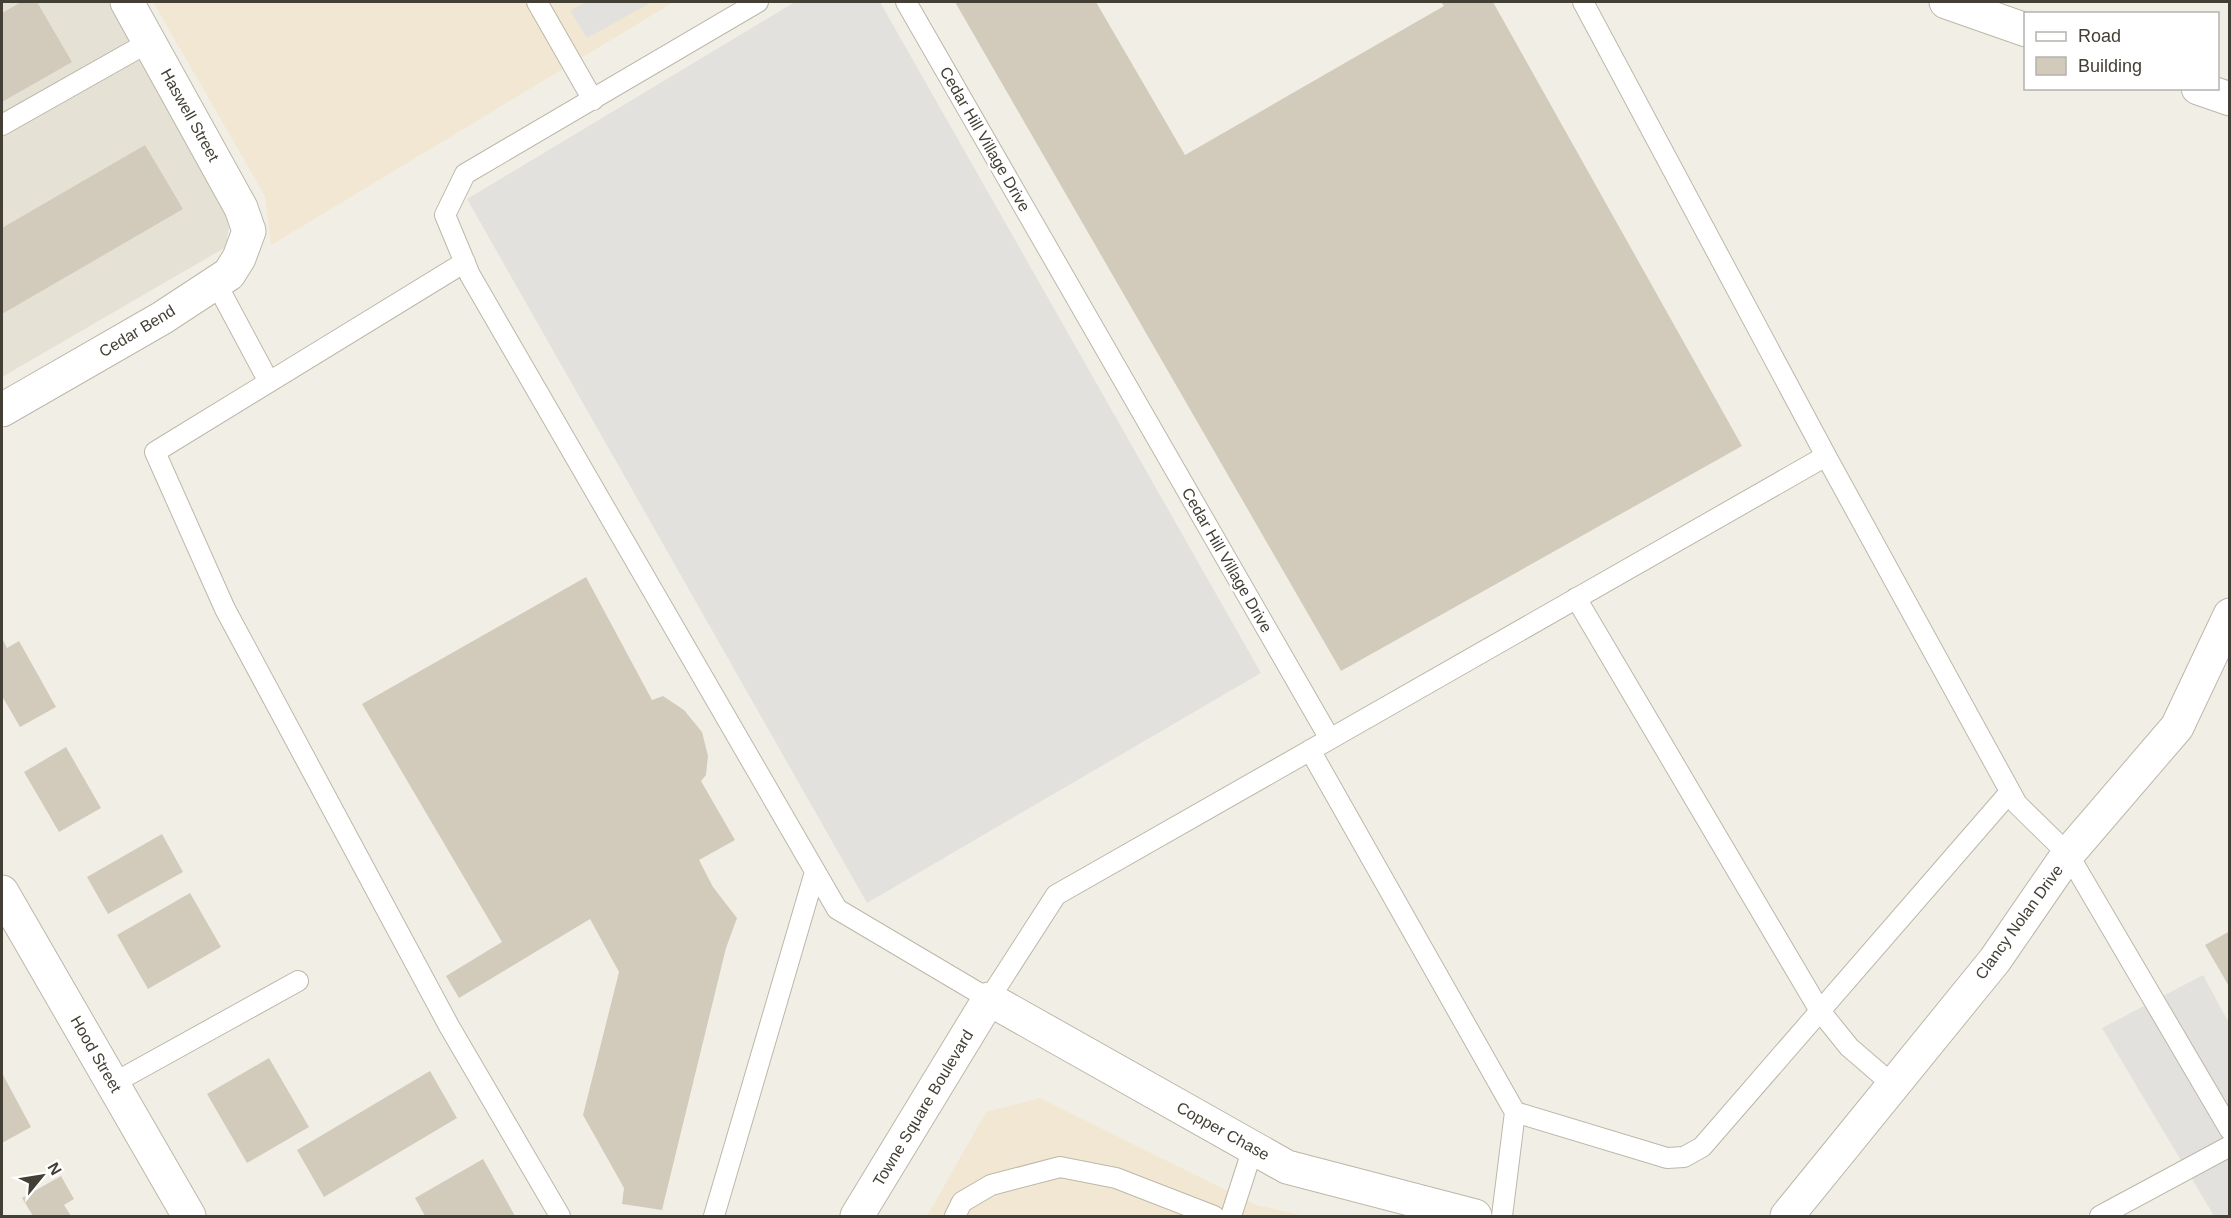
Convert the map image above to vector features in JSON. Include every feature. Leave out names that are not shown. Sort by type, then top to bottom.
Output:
[{"type":"street","name":"Haswell Street","points":[[127,2],[241,208],[249,231]]},
{"type":"street","points":[[1946,2],[2024,30]]},
{"type":"street","points":[[2204,90],[2229,99]]},
{"type":"street","name":"Cedar Bend","points":[[2,410],[162,318],[229,274],[239,258],[249,231]]},
{"type":"street","name":"Clancy Nolan Drive","points":[[1787,1216],[1995,960],[2068,854],[2177,727],[2229,615]]},
{"type":"street","name":"Hood Street","points":[[2,892],[189,1216]]},
{"type":"street","name":"Copper Chase","points":[[989,999],[1287,1167],[1476,1216]]},
{"type":"street","name":"Towne Square Boulevard","points":[[857,1216],[989,999]]},
{"type":"lane","points":[[758,2],[727,9],[593,100],[465,174],[445,215],[465,262],[837,909],[989,999],[1056,895],[1826,456]]},
{"type":"lane","name":"Cedar Hill Village Drive","points":[[906,2],[1330,739]]},
{"type":"lane","points":[[1583,2],[1826,456],[2010,792],[2017,804],[2068,854],[2229,1130]]},
{"type":"lane","points":[[541,3],[593,100]]},
{"type":"lane","points":[[2,125],[149,42]]},
{"type":"lane","points":[[465,262],[155,452],[230,619],[449,1026],[560,1216]]},
{"type":"lane","points":[[216,283],[270,382]]},
{"type":"lane","points":[[1576,598],[1820,1011],[1849,1047],[1893,1085]]},
{"type":"lane","points":[[1310,750],[1515,1112],[1502,1216]]},
{"type":"lane","points":[[1515,1112],[1667,1158],[1684,1157],[1702,1147],[2010,792]]},
{"type":"lane","points":[[714,1216],[815,872]]},
{"type":"lane","points":[[112,1084],[298,981]]},
{"type":"lane","points":[[2100,1216],[2229,1146]]},
{"type":"lane","points":[[1231,1216],[1253,1148]]},
{"type":"lane","points":[[955,1216],[962,1202],[991,1185],[1060,1167],[1116,1178],[1214,1216]]},
{"type":"shaded area","points":[[2,2],[108,2],[228,202],[230,218],[226,247],[2,377]]},
{"type":"shaded area","points":[[153,2],[674,2],[271,245],[265,196]]},
{"type":"shaded area","points":[[586,2],[652,2],[587,38],[570,11]]},
{"type":"shaded area","points":[[795,2],[880,2],[1261,673],[867,903],[467,199]]},
{"type":"shaded area","points":[[2203,975],[2229,1023],[2229,1216],[2214,1216],[2102,1028]]},
{"type":"shaded area","points":[[1040,1098],[1256,1205],[1305,1216],[927,1216],[986,1112]]},
{"type":"building","points":[[21,2],[37,2],[72,62],[2,102],[2,13]]},
{"type":"building","points":[[955,2],[1096,2],[1185,155],[1444,6],[1441,2],[1493,2],[1742,446],[1341,671]]},
{"type":"building","points":[[145,145],[183,209],[2,314],[2,228]]},
{"type":"building","points":[[586,577],[652,700],[663,696],[684,710],[702,732],[708,756],[706,775],[701,781],[735,840],[699,860],[713,887],[737,918],[726,948],[662,1210],[622,1204],[624,1188],[583,1115],[619,972],[590,919],[459,998],[446,976],[502,942],[362,704]]},
{"type":"building","points":[[2,638],[7,648],[19,641],[56,707],[20,727],[2,696]]},
{"type":"building","points":[[66,747],[101,808],[59,832],[24,772]]},
{"type":"building","points":[[162,834],[183,872],[108,914],[87,877]]},
{"type":"building","points":[[190,893],[221,947],[148,989],[117,935]]},
{"type":"building","points":[[2230,931],[2230,988],[2205,945]]},
{"type":"building","points":[[269,1058],[309,1127],[247,1163],[207,1094]]},
{"type":"building","points":[[430,1071],[457,1118],[324,1197],[297,1150]]},
{"type":"building","points":[[2,1073],[31,1127],[2,1143]]},
{"type":"building","points":[[483,1159],[515,1216],[425,1216],[415,1198]]},
{"type":"building","points":[[61,1176],[74,1199],[64,1205],[71,1216],[33,1216],[22,1198]]}]
